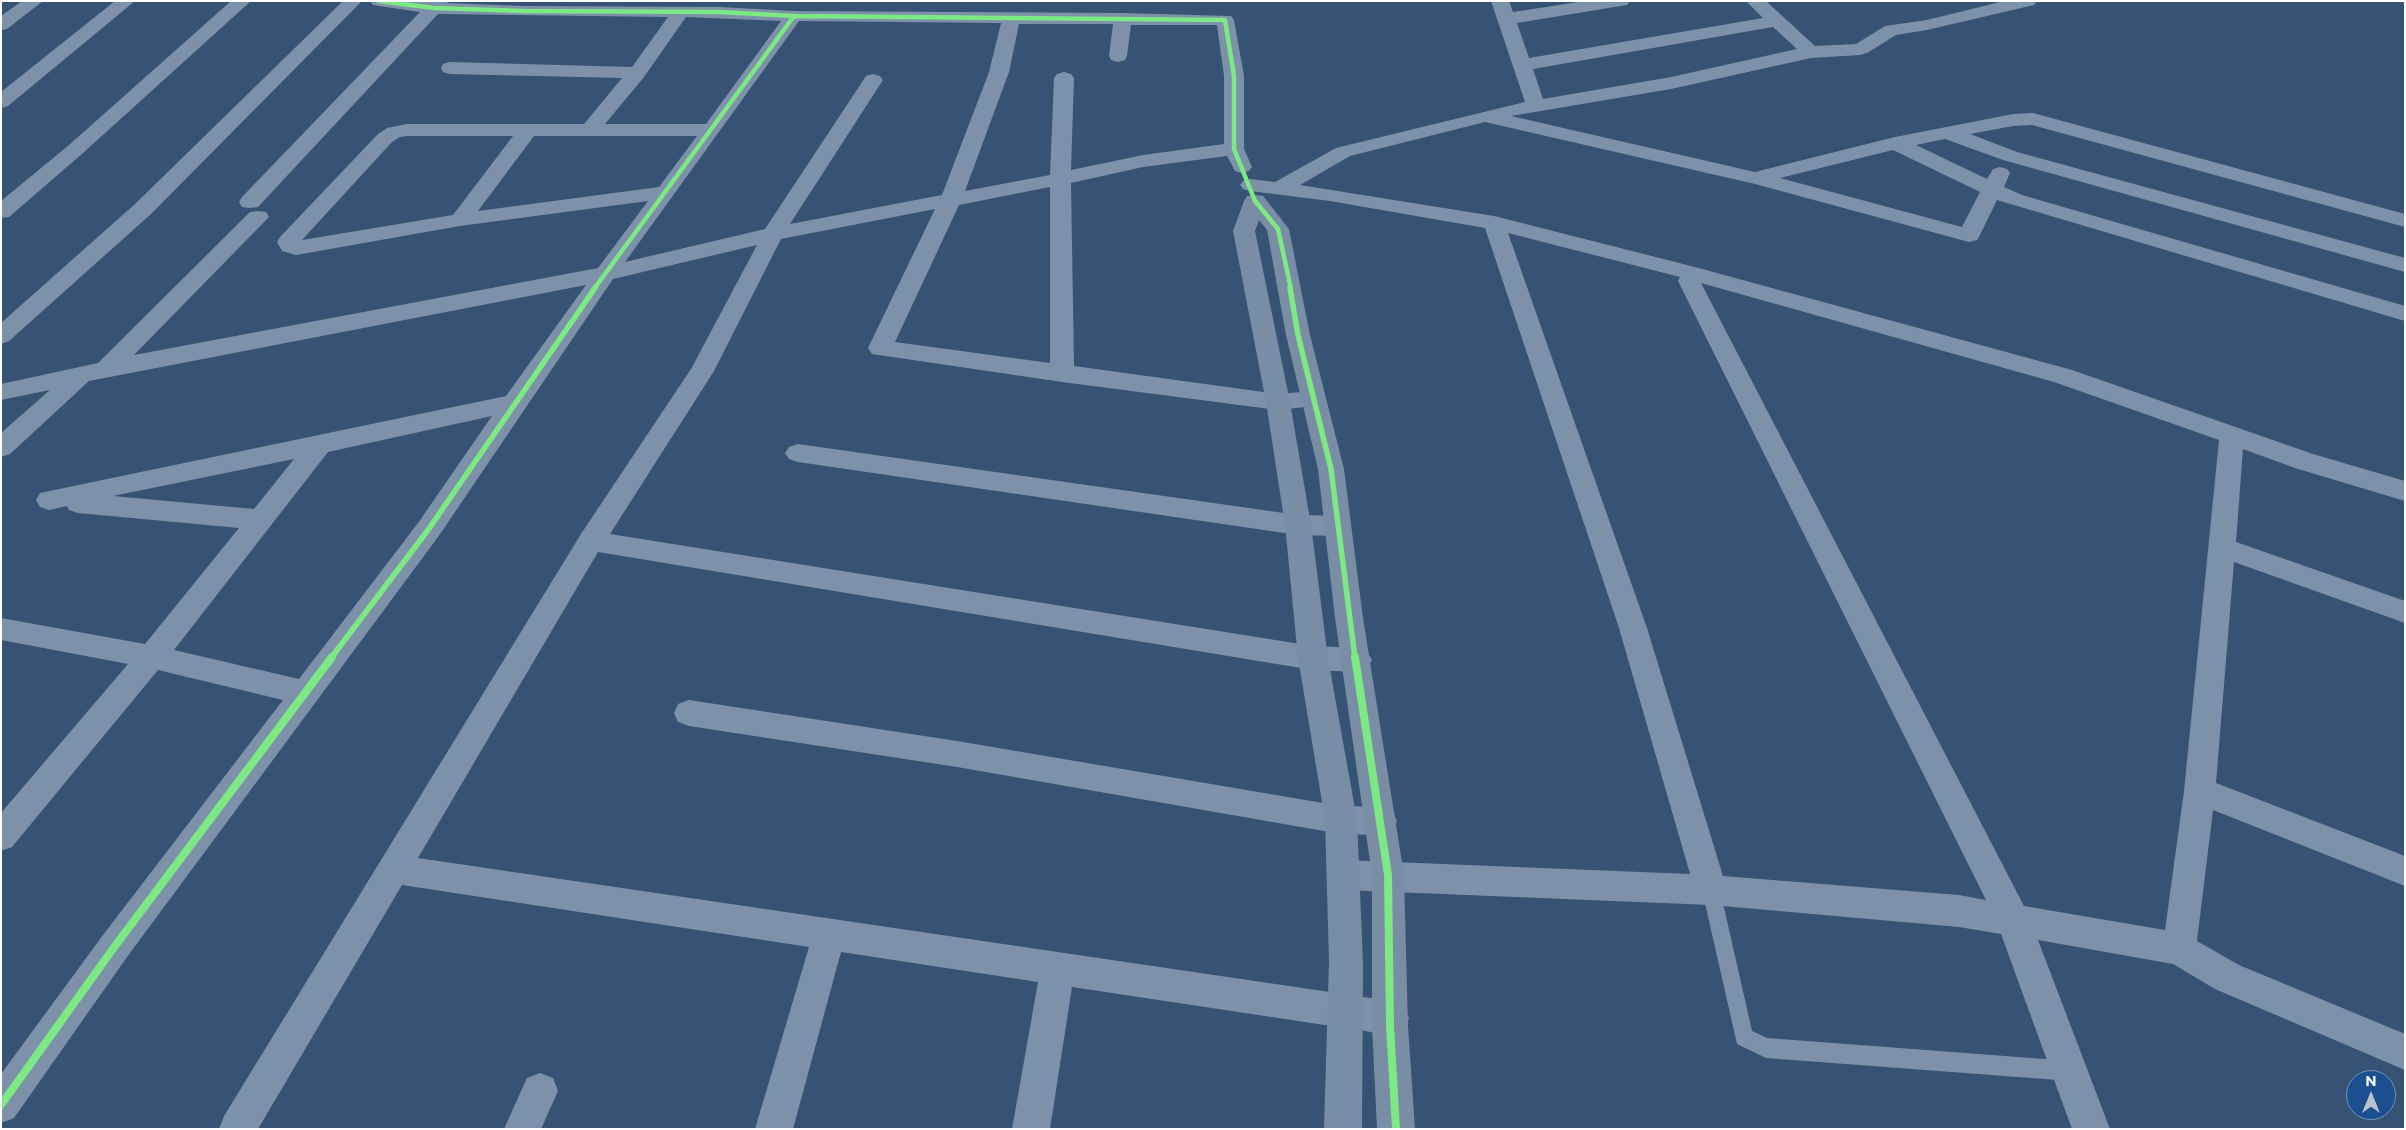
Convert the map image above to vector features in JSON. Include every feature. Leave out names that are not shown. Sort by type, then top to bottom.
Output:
[{"type":"street","points":[[1,25],[34,1]]},
{"type":"street","points":[[1,102],[126,1]]},
{"type":"street","points":[[1,212],[76,149],[242,1]]},
{"type":"street","points":[[1,336],[143,210],[353,1]]},
{"type":"street","points":[[379,1],[437,5],[527,6],[680,13],[722,7],[794,16],[1020,12],[1123,18],[1225,10],[1234,76],[1234,150],[1260,192],[1278,229],[1289,279],[1298,335],[1330,469],[1349,618],[1357,660],[1388,875],[1390,1026],[1396,1129]]},
{"type":"street","points":[[1536,106],[1502,10],[1621,1]]},
{"type":"street","points":[[1754,1],[1811,52]]},
{"type":"street","points":[[1343,1129],[1345,1012],[1344,875],[1341,820],[1313,658],[1298,525],[1278,402],[1244,231],[1260,192],[1342,152],[1485,116],[1671,83],[1811,52],[1860,48],[1891,30],[1926,25],[2028,1]]},
{"type":"street","points":[[108,368],[254,210],[437,5]]},
{"type":"street","points":[[1020,12],[951,199],[880,348],[1278,402],[1314,399]]},
{"type":"street","points":[[590,130],[637,73],[680,13]]},
{"type":"street","points":[[1,1105],[116,946],[428,530],[605,274],[794,16]]},
{"type":"street","points":[[1118,56],[1123,18]]},
{"type":"street","points":[[1521,65],[1776,21]]},
{"type":"street","points":[[450,68],[637,73]]},
{"type":"street","points":[[1062,374],[1060,179],[1064,78]]},
{"type":"street","points":[[237,1129],[591,542],[702,371],[773,234],[873,80]]},
{"type":"street","points":[[1485,116],[1755,178],[1969,235],[1991,189],[2010,156],[2013,120]]},
{"type":"street","points":[[1755,178],[1895,143],[2013,120],[2033,119],[2405,221]]},
{"type":"street","points":[[664,193],[460,220],[296,248],[290,246],[288,242],[384,138],[394,132],[407,130],[711,130]]},
{"type":"street","points":[[460,220],[527,131]]},
{"type":"street","points":[[1947,132],[2010,156],[2405,265]]},
{"type":"street","points":[[1895,143],[2014,200],[2405,314]]},
{"type":"street","points":[[1,392],[82,373],[605,274],[773,234],[1060,179],[1143,161],[1234,150]]},
{"type":"street","points":[[1260,192],[1330,195],[1494,223],[1687,272],[2064,376],[2304,461],[2405,491]]},
{"type":"street","points":[[1494,223],[1633,628],[1711,890]]},
{"type":"street","points":[[1688,281],[2013,920],[2071,1071],[2091,1129]]},
{"type":"street","points":[[1,448],[82,373]]},
{"type":"street","points":[[261,520],[49,500],[514,403]]},
{"type":"street","points":[[2179,948],[2200,792],[2232,435]]},
{"type":"street","points":[[1,837],[152,657],[320,445]]},
{"type":"street","points":[[798,453],[1298,525],[1338,526]]},
{"type":"street","points":[[591,542],[1313,658],[1357,660]]},
{"type":"street","points":[[2221,547],[2405,612]]},
{"type":"street","points":[[1,629],[152,657],[306,693]]},
{"type":"street","points":[[689,714],[966,756],[1341,820],[1381,821]]},
{"type":"street","points":[[2200,792],[2405,871]]},
{"type":"street","points":[[393,869],[1057,970],[1391,1018]]},
{"type":"street","points":[[1344,875],[1388,875],[1711,890],[1959,911],[2013,920],[2179,948],[2227,977],[2405,1052]]},
{"type":"street","points":[[774,1129],[828,935]]},
{"type":"street","points":[[1030,1129],[1057,970]]},
{"type":"street","points":[[522,1129],[540,1092]]},
{"type":"lane","points":[[1711,890],[1744,1037],[1766,1048],[2071,1071]]},
{"type":"cycle path","points":[[1,1105],[115,946],[428,530],[605,274],[739,94],[794,16],[719,12],[523,11],[434,8],[379,1]]},
{"type":"cycle path","points":[[794,16],[1225,20],[1234,76],[1234,149],[1255,201],[1278,229],[1289,279],[1298,335],[1331,469],[1349,618],[1388,875],[1390,1026],[1396,1129]]}]
